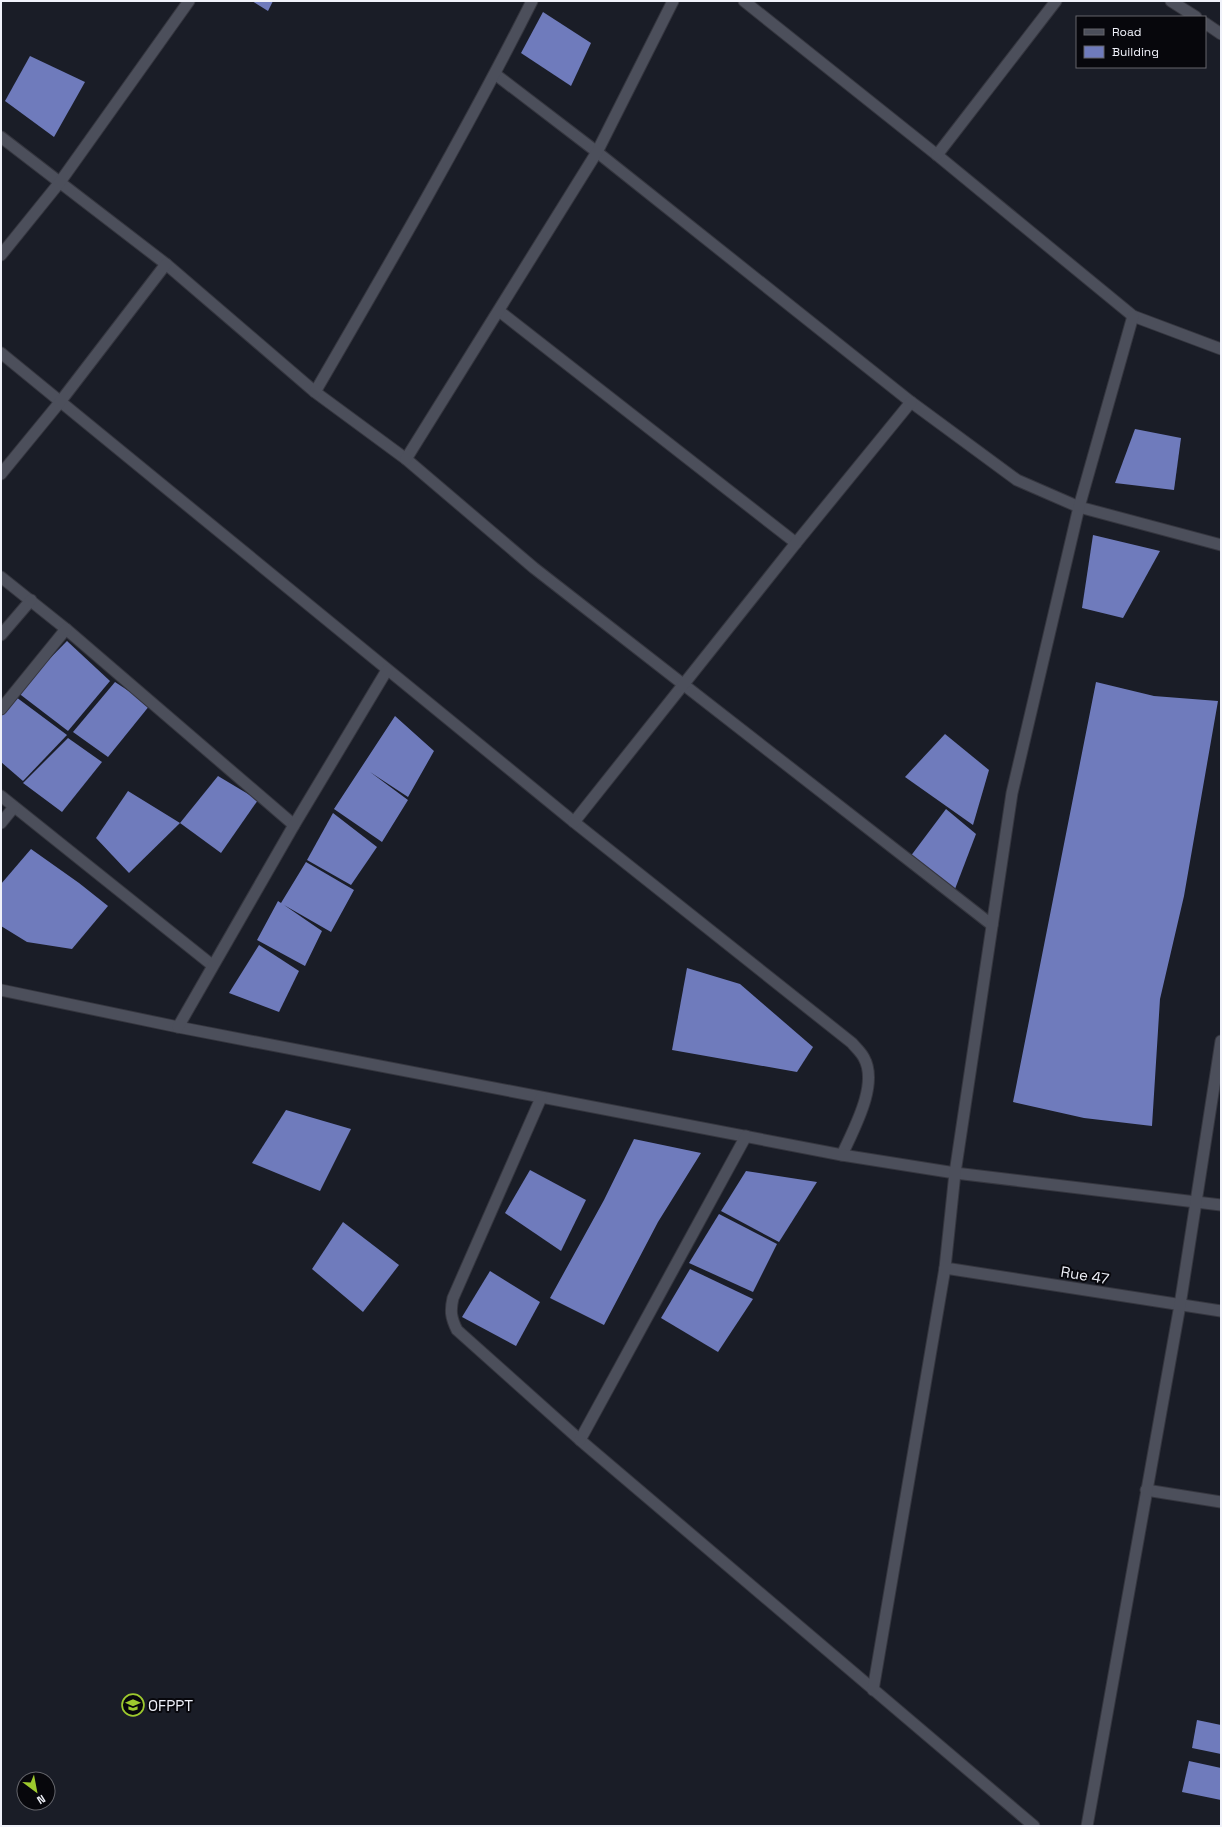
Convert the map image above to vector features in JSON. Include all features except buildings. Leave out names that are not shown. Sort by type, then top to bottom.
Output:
[{"type":"street","points":[[1,255],[60,182],[189,1]]},
{"type":"street","points":[[315,392],[413,225],[495,74],[532,1]]},
{"type":"street","points":[[406,459],[597,152],[673,1]]},
{"type":"street","points":[[744,1],[937,155],[1133,316],[1221,349]]},
{"type":"street","points":[[937,155],[1056,1]]},
{"type":"street","points":[[1171,1],[1194,16]]},
{"type":"street","points":[[1206,24],[1221,34]]},
{"type":"street","points":[[495,74],[597,152],[911,402],[1017,480],[1078,507],[1221,545]]},
{"type":"street","points":[[1,137],[166,264],[315,392],[406,459],[534,568],[992,925]]},
{"type":"street","points":[[1,474],[60,402],[166,264]]},
{"type":"street","points":[[499,311],[796,543]]},
{"type":"street","points":[[873,1690],[945,1268],[955,1173],[1012,793],[1078,507],[1133,316]]},
{"type":"street","points":[[1,353],[574,822],[852,1043],[864,1058],[868,1077],[865,1101],[842,1155]]},
{"type":"street","points":[[574,822],[796,543],[911,402]]},
{"type":"street","points":[[1,577],[66,629],[294,825]]},
{"type":"street","points":[[1,635],[31,600]]},
{"type":"street","points":[[1,709],[66,629]]},
{"type":"street","points":[[178,1027],[212,965],[387,670]]},
{"type":"street","points":[[1,796],[212,965]]},
{"type":"street","points":[[1,823],[14,807]]},
{"type":"street","points":[[1,990],[178,1027],[842,1155],[955,1173],[1221,1205]]},
{"type":"street","points":[[1087,1826],[1180,1305],[1221,1041]]},
{"type":"street","points":[[541,1098],[453,1298],[450,1310],[452,1320],[457,1330],[580,1440],[1034,1826]]},
{"type":"street","points":[[580,1440],[746,1136]]},
{"type":"street","name":"Rue 47","points":[[945,1268],[1221,1311]]},
{"type":"street","points":[[1146,1490],[1221,1502]]},
{"type":"place","name":"OFPPT","points":[[133,1705]]}]
